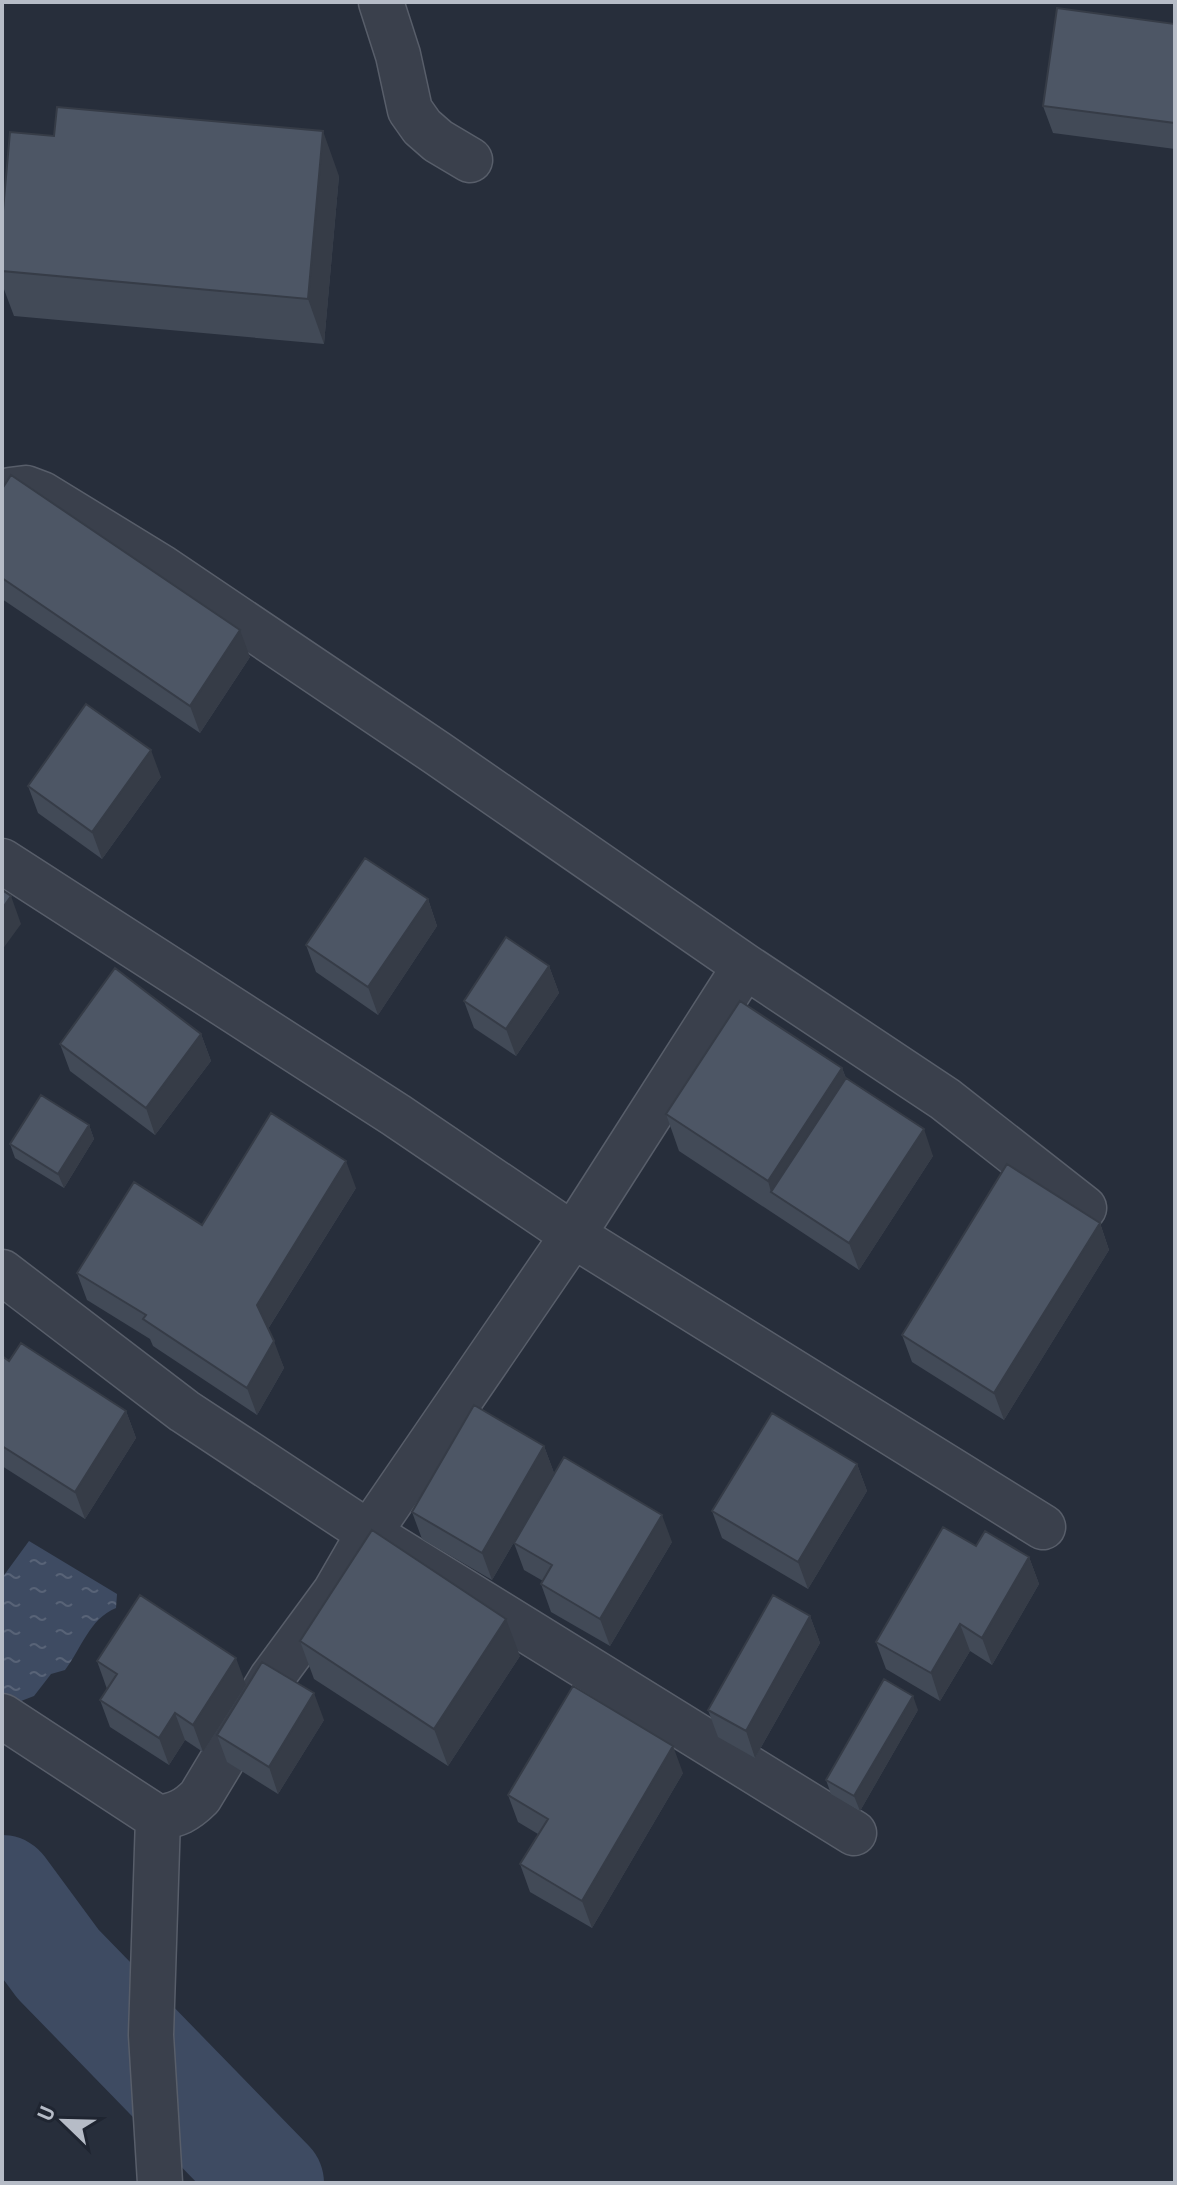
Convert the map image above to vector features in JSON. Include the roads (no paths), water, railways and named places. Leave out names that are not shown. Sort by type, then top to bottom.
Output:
[{"type":"street","points":[[381,2],[398,55],[410,110],[422,127],[438,141],[470,160]]},
{"type":"street","points":[[2,499],[10,490],[26,488],[42,494],[161,567],[945,1099],[1084,1208]]},
{"type":"street","points":[[2,861],[396,1115],[573,1235],[1043,1527]]},
{"type":"street","points":[[2,1716],[158,1818],[181,1814],[200,1797],[271,1679],[335,1592],[369,1533],[573,1235],[745,966]]},
{"type":"street","points":[[2,1272],[184,1411],[369,1533],[854,1833]]},
{"type":"street","points":[[158,1818],[151,2035],[160,2183]]},
{"type":"water","points":[[29,1541],[117,1594],[116,1608],[92,1627],[65,1670],[51,1674],[34,1696],[21,1701],[2,1693],[2,1578]]},
{"type":"waterway","points":[[2,1888],[58,1964],[271,2183]]}]
